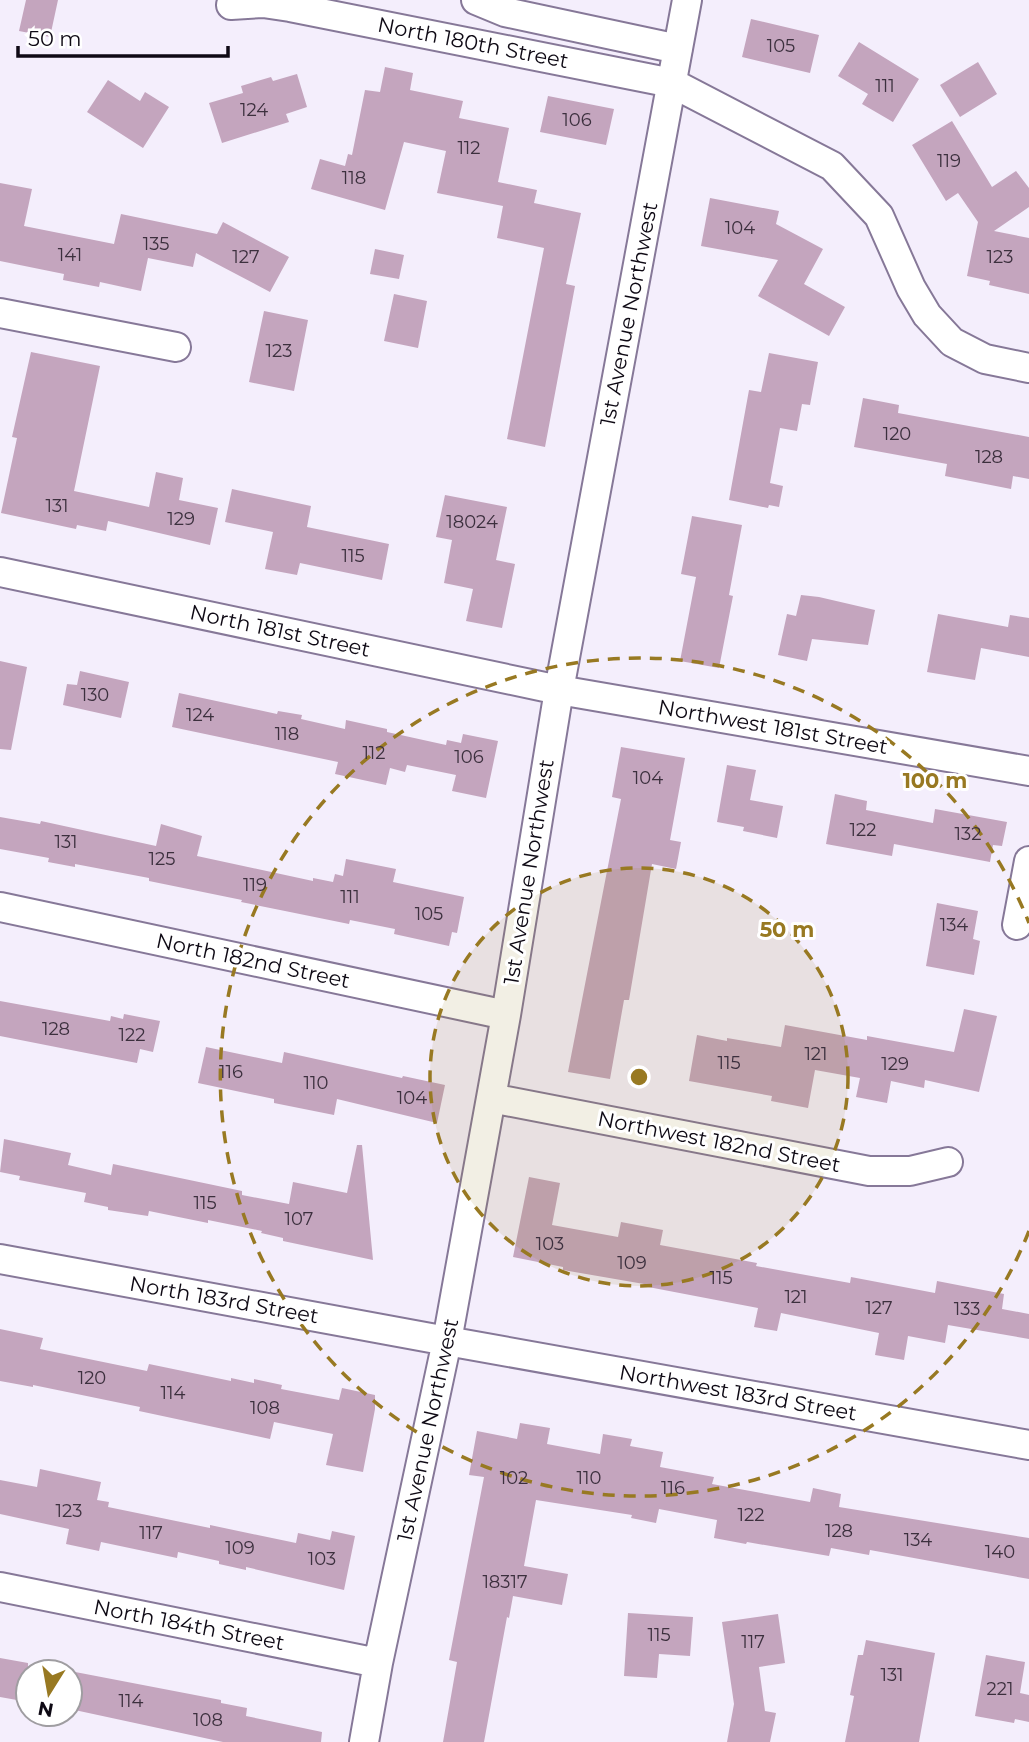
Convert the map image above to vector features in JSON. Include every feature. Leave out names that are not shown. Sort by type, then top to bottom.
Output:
[{"type":"street","points":[[476,0],[505,12],[678,49]]},
{"type":"street","name":"1st Avenue Northwest","points":[[364,1742],[378,1663],[447,1342],[506,1016],[559,690],[687,0]]},
{"type":"street","name":"North 180th Street","points":[[231,5],[262,3],[290,6],[672,83],[832,166],[879,215],[911,288],[927,315],[952,342],[985,359],[1029,368]]},
{"type":"street","points":[[0,313],[176,347]]},
{"type":"street","name":"North 181st Street","points":[[0,572],[559,690]]},
{"type":"street","name":"Northwest 181st Street","points":[[559,690],[1029,771]]},
{"type":"street","points":[[1017,925],[1029,861]]},
{"type":"street","name":"North 182nd Street","points":[[0,907],[506,1016]]},
{"type":"street","name":"Northwest 182nd Street","points":[[491,1098],[869,1171],[910,1171],[948,1162]]},
{"type":"street","name":"North 183rd Street","points":[[0,1259],[447,1342]]},
{"type":"street","name":"Northwest 183rd Street","points":[[447,1342],[1029,1445]]},
{"type":"street","name":"North 184th Street","points":[[0,1587],[378,1663]]},
{"type":"building","points":[[26,0],[58,0],[50,37],[19,31]]},
{"type":"building","points":[[751,19],[819,35],[810,73],[742,57]]},
{"type":"building","points":[[859,42],[919,79],[893,122],[862,104],[868,94],[838,76]]},
{"type":"building","points":[[978,62],[997,94],[960,117],[940,85]]},
{"type":"building","points":[[385,67],[413,73],[410,90],[463,101],[459,118],[509,128],[498,182],[537,190],[534,203],[581,213],[566,284],[575,286],[545,447],[507,439],[544,248],[497,238],[503,206],[437,193],[446,151],[404,142],[385,210],[311,189],[320,159],[345,166],[348,154],[352,155],[365,90],[380,92]]},
{"type":"building","points":[[297,74],[307,107],[286,114],[289,122],[222,143],[209,103],[243,93],[241,86],[271,77],[273,81]]},
{"type":"building","points":[[108,80],[140,101],[145,92],[169,107],[143,148],[87,112]]},
{"type":"building","points":[[548,96],[614,109],[606,145],[540,132]]},
{"type":"building","points":[[952,121],[992,187],[1016,171],[1029,188],[1029,207],[994,231],[1029,238],[1029,294],[989,285],[990,281],[967,276],[978,222],[958,193],[946,201],[912,145]]},
{"type":"building","points":[[0,183],[32,189],[24,226],[114,244],[121,214],[217,234],[223,222],[289,257],[270,292],[196,253],[193,267],[148,258],[141,291],[100,282],[99,287],[63,280],[64,274],[0,261]]},
{"type":"building","points":[[710,198],[779,211],[776,224],[823,249],[804,284],[845,307],[829,336],[758,296],[778,260],[701,246]]},
{"type":"building","points":[[375,249],[404,255],[399,279],[370,274]]},
{"type":"building","points":[[394,294],[427,301],[418,348],[384,341]]},
{"type":"building","points":[[264,311],[308,320],[294,391],[249,382]]},
{"type":"building","points":[[31,352],[100,366],[74,491],[149,507],[156,472],[183,478],[179,500],[218,508],[210,545],[108,521],[106,531],[77,525],[76,529],[1,513],[17,438],[12,437]]},
{"type":"building","points":[[769,353],[818,362],[810,405],[802,404],[797,431],[780,428],[770,483],[783,486],[779,507],[769,505],[768,508],[729,500],[749,390],[761,392]]},
{"type":"building","points":[[863,398],[899,405],[898,413],[1029,437],[1029,479],[1013,476],[1011,489],[945,476],[947,464],[854,447]]},
{"type":"building","points":[[232,489],[311,506],[307,527],[389,544],[382,580],[300,563],[297,575],[265,569],[273,532],[225,522]]},
{"type":"building","points":[[445,495],[507,507],[496,560],[515,564],[502,628],[466,621],[473,589],[444,583],[452,540],[436,537]]},
{"type":"building","points":[[692,516],[742,525],[729,595],[733,596],[719,668],[680,661],[696,577],[681,574]]},
{"type":"building","points":[[801,595],[875,610],[868,645],[812,639],[807,661],[778,655],[787,614],[796,616]]},
{"type":"building","points":[[938,614],[1008,627],[1010,615],[1029,618],[1029,657],[981,648],[975,680],[927,672]]},
{"type":"building","points":[[0,661],[27,667],[11,750],[0,749]]},
{"type":"building","points":[[80,671],[129,682],[121,718],[63,705],[67,684],[77,685]]},
{"type":"building","points":[[179,693],[277,714],[278,711],[302,715],[301,719],[345,729],[346,720],[446,745],[447,740],[461,743],[463,734],[498,741],[486,798],[452,791],[456,775],[407,765],[405,772],[390,768],[386,785],[335,774],[338,762],[172,727]]},
{"type":"building","points":[[621,747],[685,758],[670,840],[681,842],[676,869],[652,864],[629,1000],[624,1000],[610,1079],[568,1072],[621,799],[612,797]]},
{"type":"building","points":[[727,765],[756,770],[750,800],[783,806],[777,838],[743,831],[744,827],[717,822]]},
{"type":"building","points":[[835,794],[867,801],[866,810],[933,823],[935,809],[1007,822],[1002,846],[993,845],[990,862],[894,844],[892,856],[826,844]]},
{"type":"building","points":[[0,817],[40,824],[41,821],[156,846],[161,824],[202,836],[197,856],[313,881],[313,878],[333,882],[335,874],[343,876],[346,859],[396,869],[393,882],[464,897],[457,933],[452,932],[449,946],[394,934],[395,929],[350,920],[349,924],[149,881],[149,878],[75,864],[75,867],[48,862],[49,858],[0,849]]},
{"type":"building","points":[[937,903],[978,911],[973,939],[980,941],[974,975],[926,966]]},
{"type":"building","points":[[0,1001],[110,1021],[111,1016],[123,1019],[124,1014],[160,1021],[153,1052],[140,1049],[137,1063],[0,1036]]},
{"type":"building","points":[[964,1009],[997,1016],[979,1092],[925,1080],[924,1088],[891,1081],[887,1103],[856,1097],[860,1078],[815,1070],[808,1108],[771,1101],[772,1096],[689,1081],[697,1035],[781,1047],[785,1025],[954,1052]]},
{"type":"building","points":[[206,1047],[282,1063],[284,1052],[445,1085],[437,1123],[337,1099],[334,1115],[198,1083]]},
{"type":"building","points":[[4,1139],[71,1153],[68,1165],[111,1175],[113,1164],[242,1191],[242,1195],[289,1204],[293,1182],[347,1193],[357,1145],[362,1145],[373,1260],[283,1241],[283,1238],[261,1233],[262,1231],[208,1220],[208,1223],[149,1211],[148,1216],[108,1210],[108,1207],[84,1202],[86,1193],[19,1180],[20,1176],[0,1172]]},
{"type":"building","points":[[529,1177],[560,1183],[552,1225],[618,1237],[621,1222],[663,1230],[660,1245],[757,1263],[756,1266],[850,1283],[851,1277],[935,1293],[937,1281],[1004,1294],[1002,1309],[1029,1314],[1029,1339],[948,1325],[945,1343],[908,1336],[904,1360],[875,1355],[879,1333],[781,1313],[777,1331],[754,1327],[758,1308],[563,1270],[563,1267],[513,1257]]},
{"type":"building","points":[[0,1329],[43,1338],[40,1349],[147,1371],[149,1364],[231,1381],[231,1378],[254,1383],[254,1379],[282,1385],[281,1389],[339,1400],[342,1388],[375,1395],[375,1409],[363,1472],[326,1465],[333,1434],[274,1422],[270,1439],[139,1411],[140,1407],[0,1381]]},
{"type":"building","points":[[520,1423],[550,1428],[547,1444],[600,1454],[603,1434],[632,1439],[630,1446],[663,1452],[660,1467],[714,1477],[712,1484],[810,1502],[813,1488],[841,1494],[839,1507],[1029,1538],[1029,1579],[870,1550],[869,1555],[831,1548],[829,1556],[714,1538],[717,1520],[659,1509],[656,1523],[631,1518],[632,1515],[536,1500],[524,1566],[568,1574],[562,1605],[513,1596],[484,1742],[443,1742],[457,1662],[449,1660],[484,1477],[469,1475],[477,1431],[517,1439]]},
{"type":"building","points":[[40,1469],[101,1482],[97,1500],[109,1502],[108,1507],[296,1543],[298,1533],[330,1540],[332,1531],[355,1536],[344,1590],[246,1567],[246,1570],[219,1564],[219,1561],[178,1552],[177,1558],[101,1542],[99,1551],[66,1544],[69,1529],[0,1514],[0,1480],[37,1487]]},
{"type":"building","points":[[628,1613],[693,1617],[690,1656],[659,1654],[657,1678],[624,1676]]},
{"type":"building","points":[[778,1614],[785,1663],[759,1667],[765,1711],[776,1713],[770,1742],[727,1742],[734,1704],[722,1622]]},
{"type":"building","points":[[866,1640],[935,1653],[919,1742],[845,1742],[854,1696],[850,1695],[858,1655],[863,1655]]},
{"type":"building","points":[[986,1655],[1025,1662],[1020,1693],[1029,1695],[1029,1722],[1015,1719],[1014,1723],[975,1716]]},
{"type":"building","points":[[0,1658],[14,1660],[14,1700],[0,1697]]},
{"type":"building","points":[[84,1674],[221,1700],[221,1703],[247,1708],[246,1716],[322,1732],[321,1742],[223,1742],[84,1712]]}]
